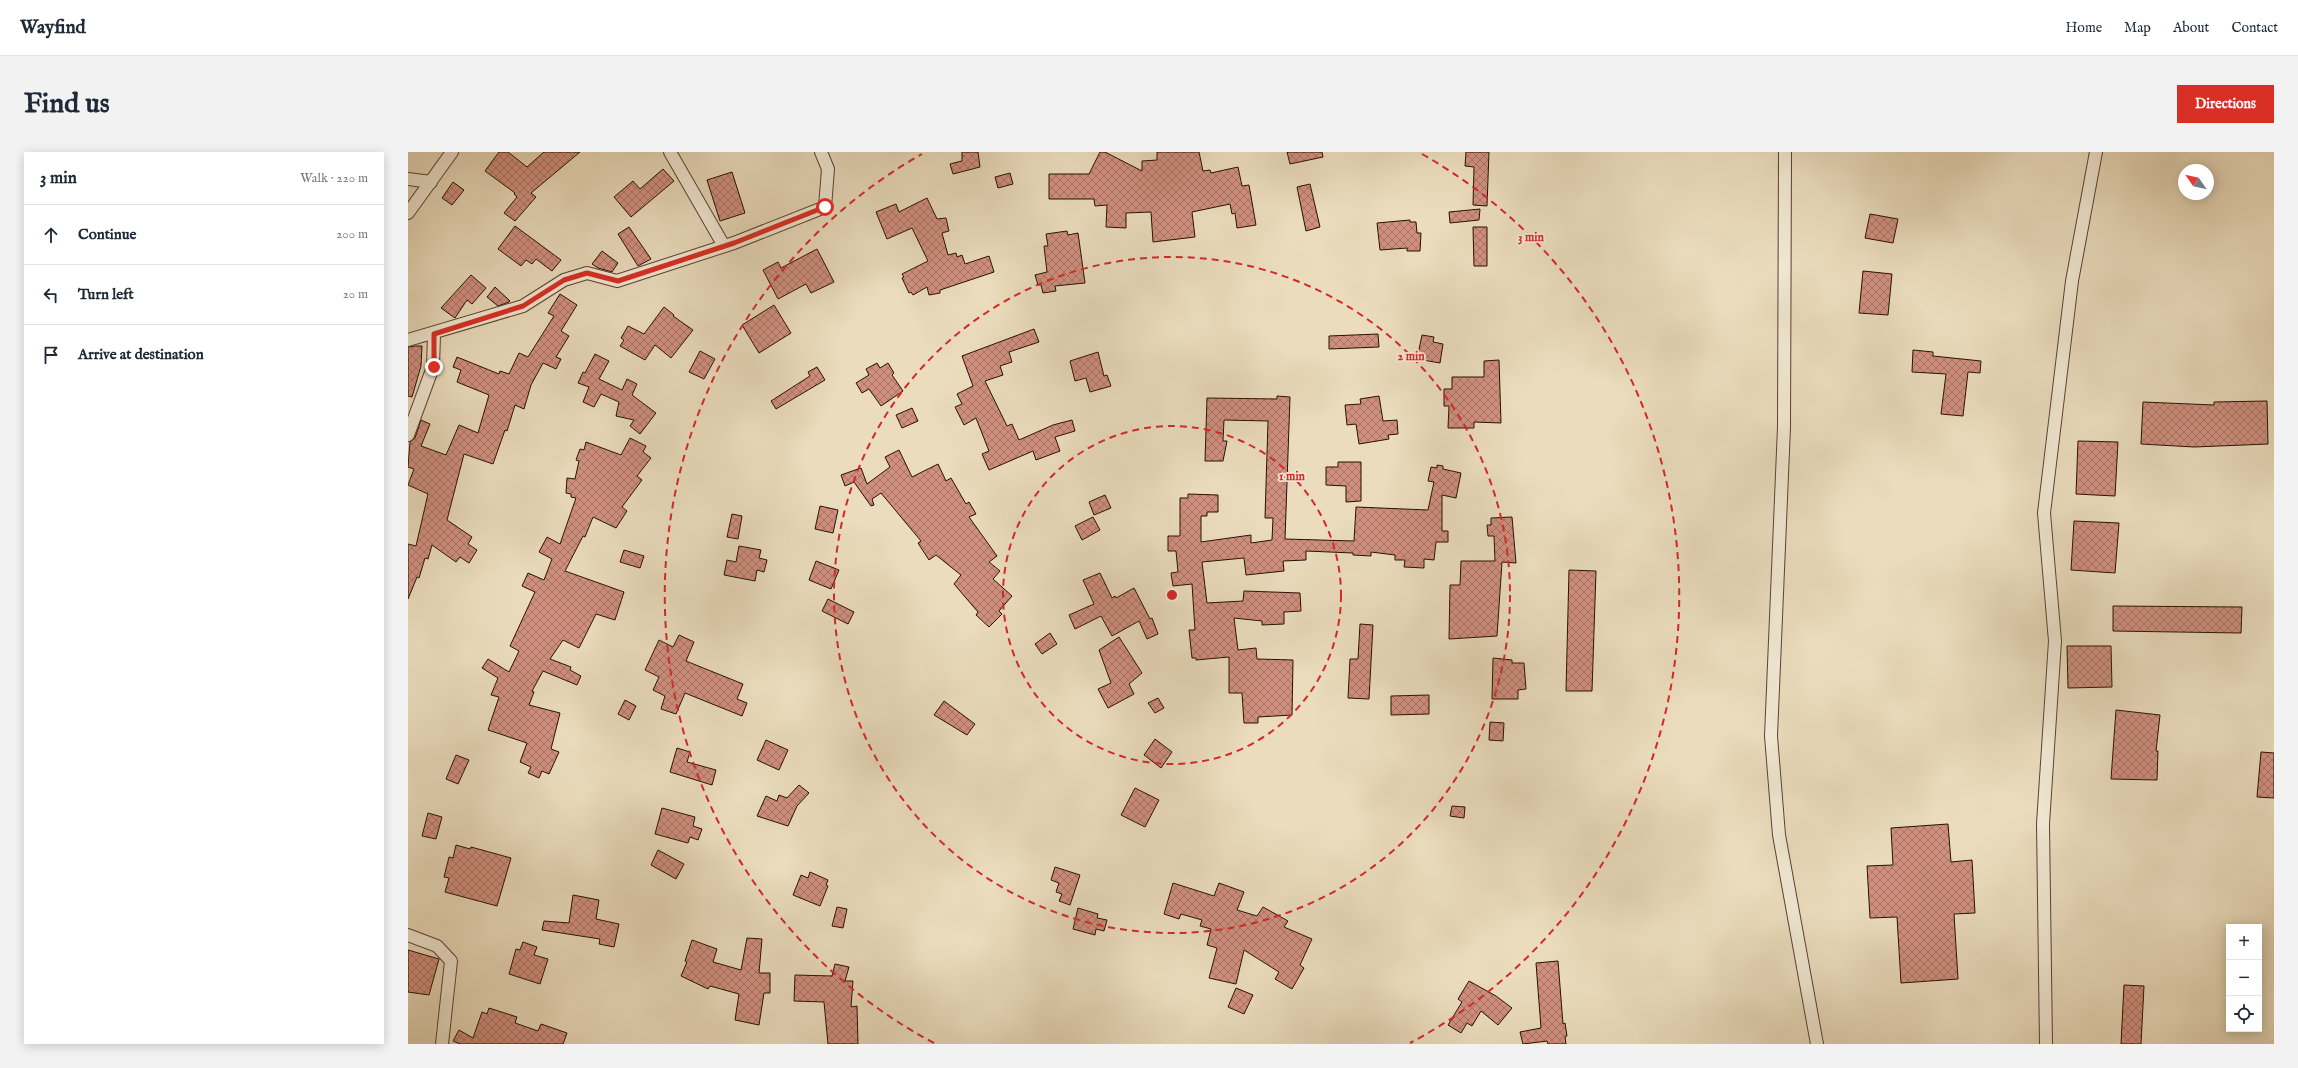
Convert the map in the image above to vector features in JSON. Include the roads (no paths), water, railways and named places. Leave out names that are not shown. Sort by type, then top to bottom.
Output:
[{"type":"street","points":[[408,213],[452,152]]},
{"type":"street","points":[[670,152],[724,246]]},
{"type":"street","points":[[408,340],[434,334],[523,306],[564,280],[587,273],[618,281],[724,246],[825,207],[828,169],[821,152]]},
{"type":"street","points":[[1785,152],[1784,427],[1771,736],[1779,835],[1818,1044]]},
{"type":"street","points":[[2046,1044],[2042,824],[2055,641],[2044,513],[2072,281],[2096,152]]},
{"type":"street","points":[[408,179],[431,182]]},
{"type":"street","points":[[408,435],[434,367],[434,334]]},
{"type":"street","points":[[408,935],[437,946],[451,961],[442,1044]]}]
